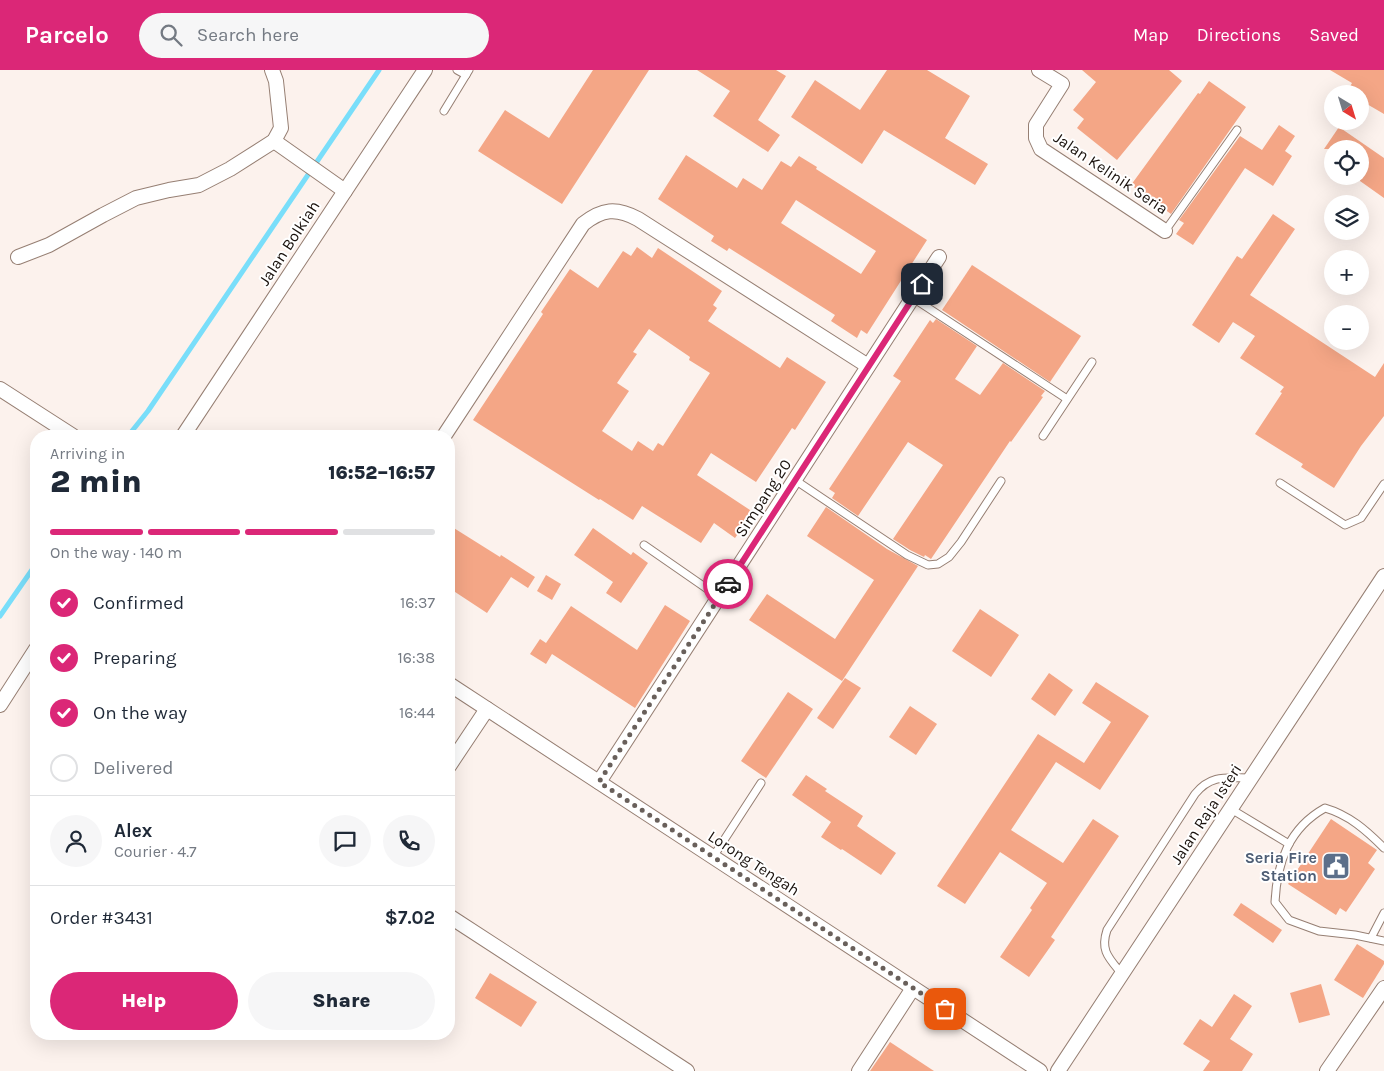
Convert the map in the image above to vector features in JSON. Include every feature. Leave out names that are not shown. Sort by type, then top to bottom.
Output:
[{"type":"street","points":[[18,257],[49,245],[136,198],[199,185],[230,169],[274,141],[281,128],[276,81],[272,70]]},
{"type":"street","name":"Jalan Bolkiah","points":[[187,430],[425,70]]},
{"type":"street","name":"Jalan Kelinik Seria","points":[[1039,70],[1062,84],[1036,125],[1036,138],[1041,149],[1165,231]]},
{"type":"street","points":[[274,141],[345,191]]},
{"type":"street","points":[[448,430],[583,224],[604,212],[616,211],[627,213],[638,219],[868,366]]},
{"type":"street","name":"Simpang 20","points":[[599,782],[939,257]]},
{"type":"street","points":[[0,388],[64,430]]},
{"type":"street","name":"Jalan Raja Isteri","points":[[1058,1071],[1384,576]]},
{"type":"street","points":[[0,705],[30,658]]},
{"type":"street","name":"Lorong Tengah","points":[[455,688],[1040,1071]]},
{"type":"street","points":[[455,757],[486,709]]},
{"type":"street","points":[[455,920],[687,1071]]},
{"type":"street","points":[[859,1071],[913,988]]},
{"type":"street","points":[[1327,1071],[1384,988]]},
{"type":"lane","points":[[444,111],[467,73],[457,70]]},
{"type":"lane","name":"Jalan Kelinik Seria","points":[[1165,231],[1237,130]]},
{"type":"lane","points":[[913,298],[1067,399]]},
{"type":"lane","points":[[1043,436],[1092,362]]},
{"type":"lane","points":[[795,480],[907,555],[928,565],[938,564],[949,557],[1001,481]]},
{"type":"lane","points":[[1280,483],[1345,525],[1361,518],[1384,484]]},
{"type":"lane","points":[[644,545],[719,597]]},
{"type":"lane","points":[[1122,974],[1107,956],[1104,938],[1107,930],[1190,802],[1201,786],[1210,781],[1219,778],[1251,778]]},
{"type":"lane","points":[[712,857],[761,783]]},
{"type":"lane","points":[[1384,848],[1369,833],[1341,813],[1325,808],[1310,817],[1289,844],[1282,857],[1276,883],[1275,902],[1289,920],[1318,931],[1356,935],[1384,941]]},
{"type":"lane","points":[[1230,809],[1289,844]]},
{"type":"lane","points":[[1371,938],[1384,913]]},
{"type":"building","points":[[593,70],[649,70],[562,204],[478,151],[505,110],[549,138]]},
{"type":"building","points":[[697,70],[776,70],[786,76],[758,120],[780,135],[768,152],[713,116],[730,91]]},
{"type":"building","points":[[887,70],[927,70],[970,96],[945,138],[988,164],[975,185],[884,130],[862,164],[791,117],[815,80],[860,110]]},
{"type":"building","points":[[1082,70],[1169,70],[1182,81],[1117,160],[1077,128],[1084,119],[1073,110],[1096,82]]},
{"type":"building","points":[[1330,70],[1384,70],[1384,114],[1369,105],[1369,85],[1351,85],[1352,83]]},
{"type":"building","points":[[1209,81],[1246,107],[1171,214],[1131,185],[1198,93],[1200,94]]},
{"type":"building","points":[[1279,125],[1295,136],[1285,151],[1292,156],[1273,186],[1245,168],[1193,245],[1176,234],[1184,223],[1179,220],[1240,136],[1262,150]]},
{"type":"building","points":[[1337,130],[1343,130],[1358,140],[1330,140]]},
{"type":"building","points":[[1369,148],[1384,158],[1384,198],[1366,185],[1369,185]]},
{"type":"building","points":[[686,155],[737,188],[743,178],[762,190],[781,161],[791,167],[799,156],[817,167],[816,169],[927,240],[867,334],[861,330],[857,338],[831,321],[835,315],[729,248],[727,251],[711,241],[714,236],[658,199]],"holes":[[[796,200],[876,251],[861,274],[781,223]]]},
{"type":"building","points":[[1273,214],[1295,229],[1250,295],[1324,344],[1324,350],[1334,350],[1375,377],[1384,363],[1384,416],[1361,446],[1334,488],[1301,467],[1303,464],[1255,434],[1284,387],[1240,358],[1255,336],[1233,322],[1219,343],[1192,325],[1237,256],[1242,259]]},
{"type":"building","points":[[637,247],[652,258],[658,248],[722,291],[713,305],[717,308],[708,321],[780,368],[787,357],[826,382],[795,430],[792,428],[756,482],[711,453],[697,475],[753,512],[735,538],[714,523],[701,543],[642,506],[633,520],[473,420],[543,314],[541,312],[570,269],[598,288],[623,251],[631,256]],"holes":[[[649,329],[690,357],[689,360],[710,373],[663,446],[658,443],[653,451],[638,441],[632,451],[602,431],[629,391],[617,383],[637,354],[633,352]]]},
{"type":"building","points":[[972,265],[1081,336],[1050,382],[942,310]]},
{"type":"building","points":[[936,319],[977,346],[955,379],[980,395],[1003,363],[1045,391],[1041,396],[1043,397],[1010,441],[931,559],[910,550],[893,539],[943,465],[908,442],[858,516],[832,498],[835,493],[829,489],[901,381],[893,376],[930,320],[933,323]]},
{"type":"building","points":[[826,507],[887,549],[918,566],[842,681],[749,620],[767,594],[835,639],[874,580],[807,536]]},
{"type":"building","points":[[593,528],[631,555],[633,552],[648,563],[621,603],[606,593],[613,582],[574,555]]},
{"type":"building","points":[[455,529],[535,577],[528,588],[511,577],[487,613],[455,592]]},
{"type":"building","points":[[546,575],[561,584],[552,600],[537,591]]},
{"type":"building","points":[[665,605],[690,621],[635,708],[552,654],[546,664],[530,654],[540,639],[546,643],[571,606],[637,650]]},
{"type":"building","points":[[980,609],[1019,635],[991,677],[952,651]]},
{"type":"building","points":[[1049,673],[1073,690],[1055,716],[1031,699]]},
{"type":"building","points":[[845,678],[861,688],[833,729],[817,718]]},
{"type":"building","points":[[1096,682],[1149,716],[1100,790],[1056,762],[1011,830],[1063,863],[1093,819],[1119,836],[1051,937],[1055,940],[1029,977],[1000,957],[1032,910],[1030,908],[1047,883],[1000,852],[965,904],[937,886],[1038,734],[1084,763],[1111,722],[1082,703]]},
{"type":"building","points":[[788,692],[813,709],[766,778],[741,761]]},
{"type":"building","points":[[910,706],[937,724],[916,755],[889,737]]},
{"type":"building","points":[[806,775],[827,789],[825,791],[863,816],[857,826],[896,853],[881,875],[821,837],[831,822],[792,795]]},
{"type":"building","name":"Seria Fire Station","points":[[1331,819],[1377,850],[1368,863],[1375,869],[1346,912],[1340,908],[1336,915],[1288,884]]},
{"type":"building","points":[[1241,903],[1282,930],[1273,943],[1233,915]]},
{"type":"building","points":[[1357,944],[1384,961],[1363,998],[1334,980]]},
{"type":"building","points":[[490,973],[537,1002],[521,1027],[475,998]]},
{"type":"building","points":[[1321,984],[1330,1015],[1299,1023],[1290,993]]},
{"type":"building","points":[[1234,994],[1252,1006],[1230,1039],[1253,1054],[1242,1071],[1203,1071],[1210,1061],[1183,1044],[1200,1019],[1212,1027]]},
{"type":"building","points":[[890,1042],[934,1071],[870,1071]]},
{"type":"waterway","points":[[133,430],[148,411],[379,70]]},
{"type":"waterway","points":[[0,616],[30,573]]},
{"type":"way so far","points":[[728,584],[599,782],[945,1009]]},
{"type":"place","name":"Seria Fire Station","points":[[1336,866]]},
{"type":"route","points":[[728,584],[922,284]]}]
